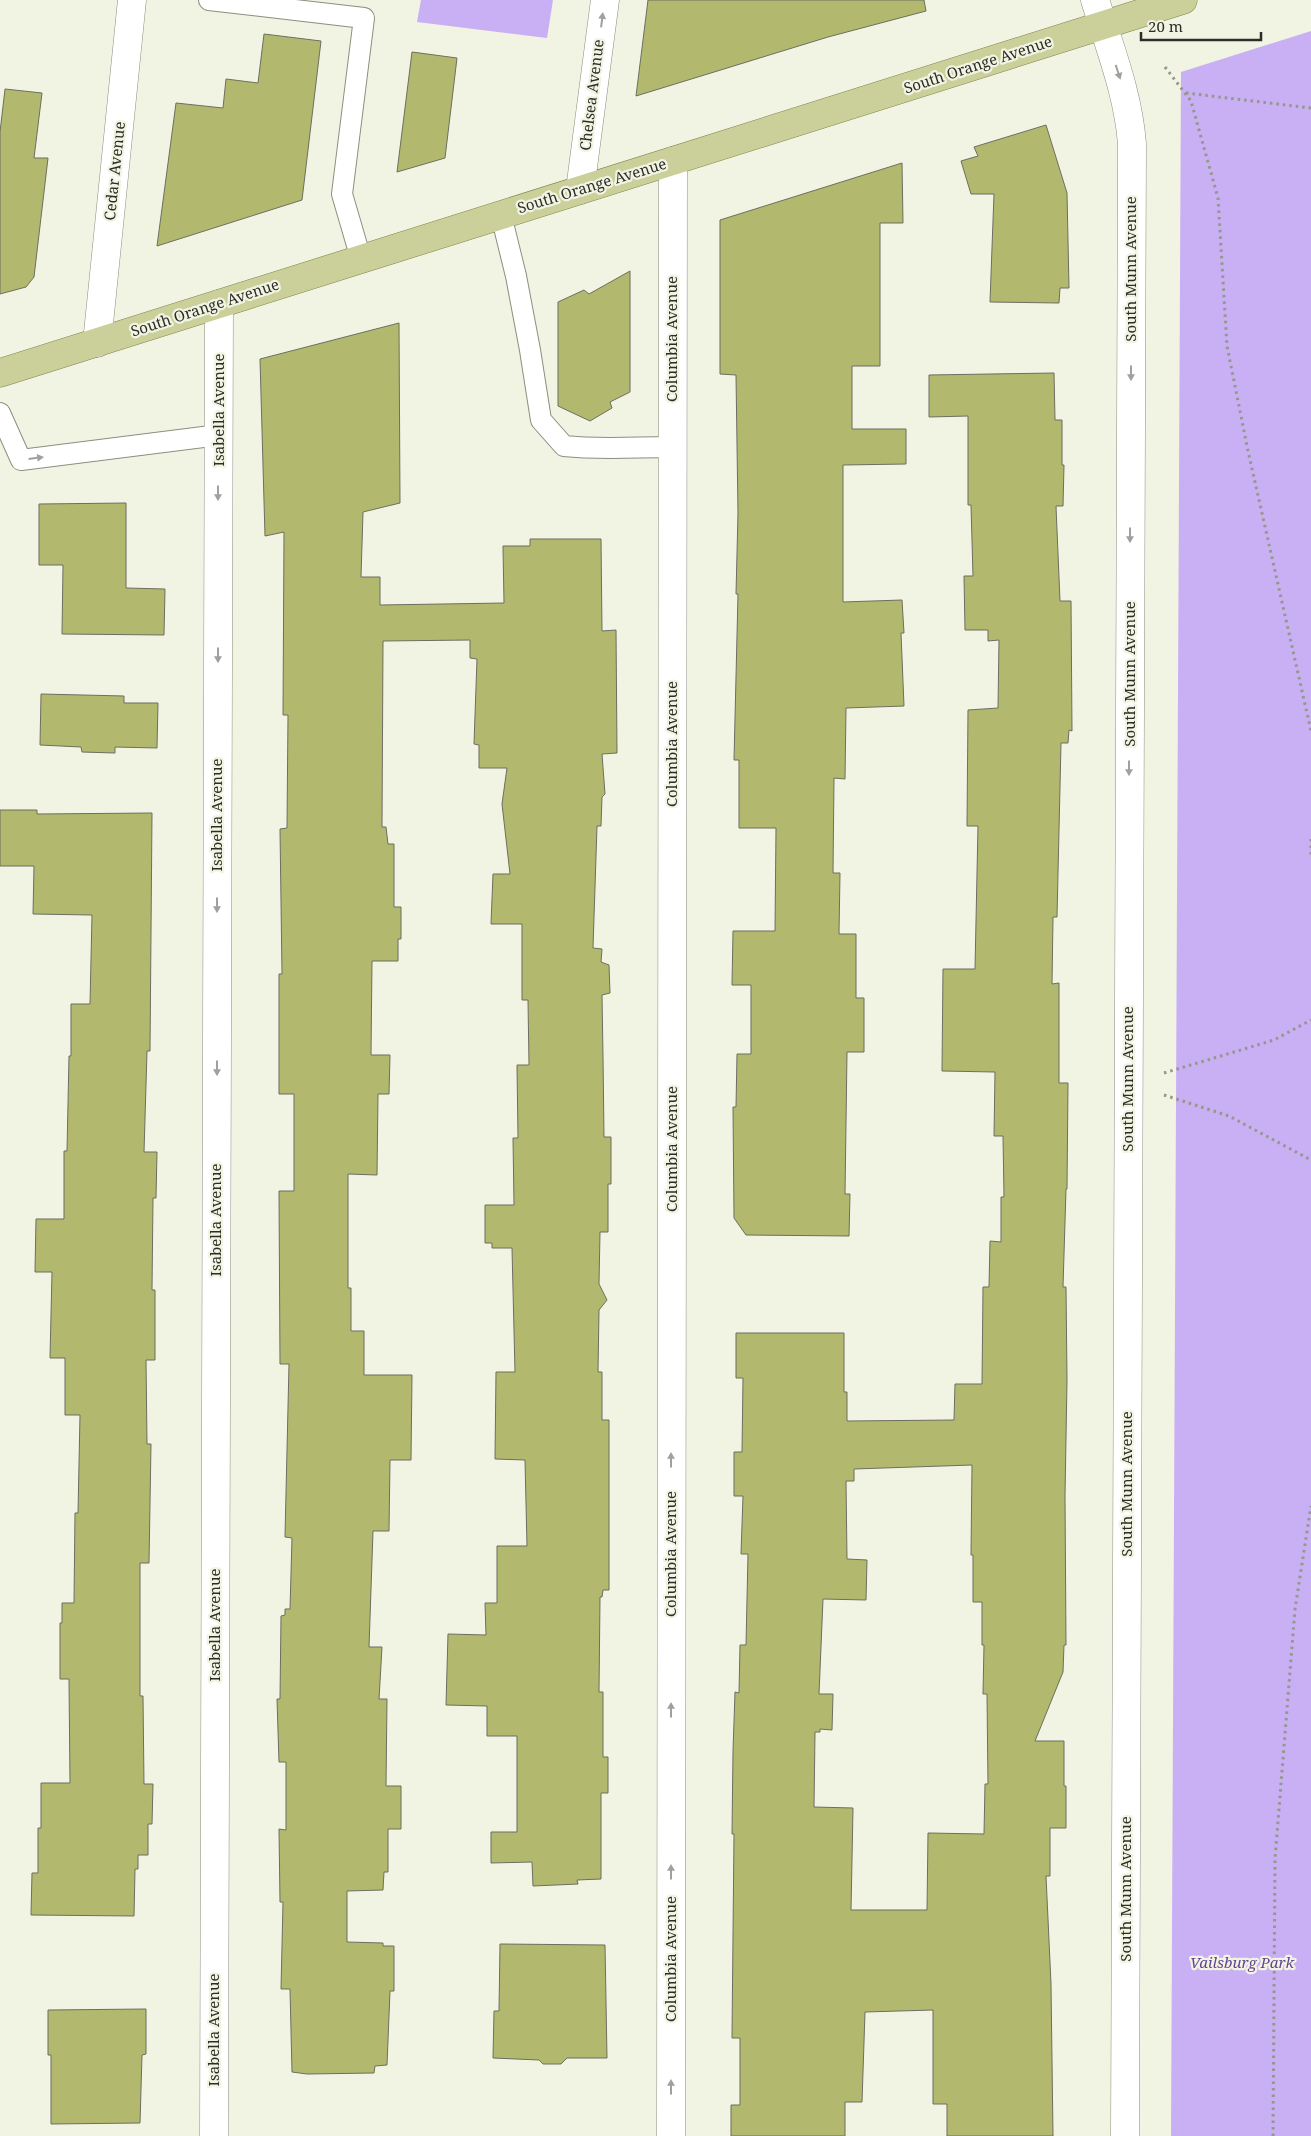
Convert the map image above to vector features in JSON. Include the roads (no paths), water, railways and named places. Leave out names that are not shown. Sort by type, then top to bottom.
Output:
[{"type":"main road","name":"South Orange Avenue","points":[[0,373],[673,161],[1099,13],[1183,0]]},
{"type":"street","name":"Cedar Avenue","points":[[97,342],[132,0]]},
{"type":"street","name":"Chelsea Avenue","points":[[580,190],[605,0]]},
{"type":"street","name":"South Munn Avenue","points":[[1099,13],[1123,88],[1130,122],[1132,144],[1125,2136]]},
{"type":"street","name":"Columbia Avenue","points":[[671,2136],[673,161]]},
{"type":"street","name":"Isabella Avenue","points":[[214,2136],[219,304]]},
{"type":"lane","points":[[209,0],[364,18],[342,194],[361,259]]},
{"type":"lane","points":[[501,215],[521,304],[541,420],[564,446],[595,450],[627,447],[672,447]]},
{"type":"lane","points":[[0,413],[21,460],[218,435]]},
{"type":"park label","name":"Vailsburg Park","points":[[1242,1963]]}]
